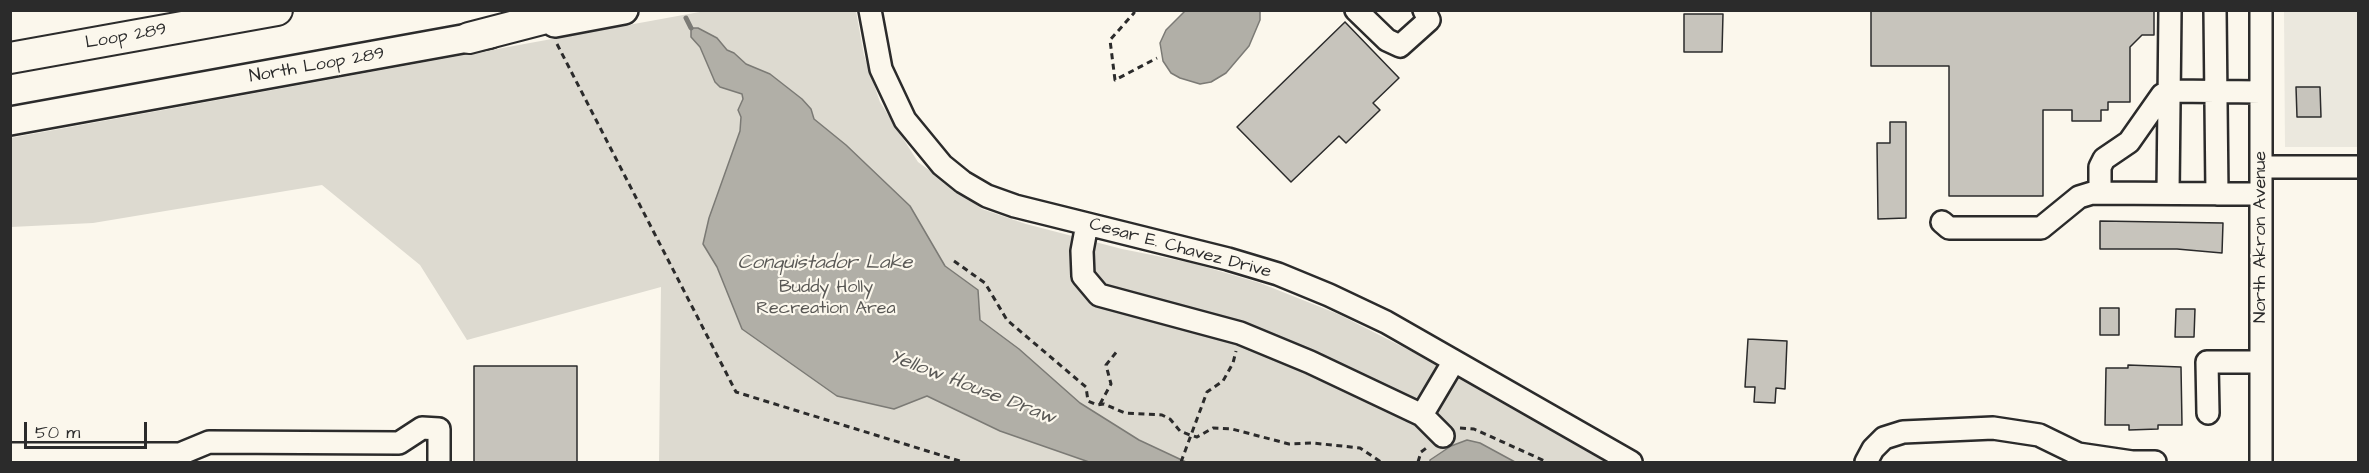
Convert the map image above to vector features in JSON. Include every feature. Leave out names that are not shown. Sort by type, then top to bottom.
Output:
[{"type":"highway","name":"Loop 289","points":[[10,58],[277,10]]},
{"type":"highway","points":[[470,38],[577,10]]},
{"type":"main road","name":"North Loop 289","points":[[10,121],[624,10]]},
{"type":"street","name":"Cesar E. Chavez Drive","points":[[870,10],[881,69],[904,120],[942,165],[963,182],[987,196],[1016,206],[1228,259],[1278,274],[1386,322],[1631,462]]},
{"type":"street","points":[[1356,10],[1386,40],[1400,46],[1429,20],[1424,10]]},
{"type":"street","points":[[2168,193],[2170,10]]},
{"type":"street","points":[[2215,10],[2217,194]]},
{"type":"street","name":"North Akron Avenue","points":[[2261,10],[2261,462]]},
{"type":"street","points":[[2100,193],[2100,167],[2104,159],[2130,142],[2162,94],[2170,91],[2260,92]]},
{"type":"street","points":[[2260,167],[2358,167]]},
{"type":"street","points":[[1942,222],[1949,228],[2041,228],[2079,197],[2100,193],[2260,194]]},
{"type":"street","points":[[1087,224],[1082,251],[1083,276],[1099,295],[1240,333],[1310,362],[1422,415],[1443,436]]},
{"type":"street","points":[[1422,415],[1454,361]]},
{"type":"street","points":[[2208,413],[2208,362],[2261,362]]},
{"type":"street","points":[[10,454],[180,458],[209,442],[399,443],[422,428],[439,429],[439,462]]},
{"type":"street","points":[[1869,456],[1884,438],[1903,432],[1993,428],[2039,435],[2078,453],[2132,462],[2155,462]]},
{"type":"path","points":[[1134,10],[1134,13],[1110,40],[1115,80],[1157,58]]},
{"type":"path","points":[[547,24],[736,392],[963,462]]},
{"type":"path","points":[[954,261],[985,283],[1007,320],[1086,387],[1088,401],[1104,404],[1125,413],[1162,415],[1170,419],[1179,431],[1197,437],[1213,428],[1232,429],[1289,444],[1313,443],[1360,448],[1381,462]]},
{"type":"path","points":[[1181,461],[1207,392],[1223,381],[1233,363],[1240,333]]},
{"type":"path","points":[[1100,404],[1111,384],[1106,365],[1118,350]]},
{"type":"path","points":[[1418,462],[1421,452],[1443,436],[1461,428],[1474,429],[1547,462]]},
{"type":"shaded area","points":[[2284,11],[2358,11],[2358,147],[2285,147]]},
{"type":"green space","name":"Buddy Holly Recreation Area","points":[[705,11],[856,11],[864,55],[880,102],[918,162],[982,209],[1026,224],[1122,249],[1192,263],[1260,283],[1338,314],[1456,374],[1605,462],[659,462],[661,287],[467,340],[420,265],[322,185],[93,223],[11,227],[10,138]]},
{"type":"water","points":[[1260,10],[1260,20],[1249,46],[1226,73],[1211,82],[1200,84],[1180,78],[1171,73],[1163,61],[1160,43],[1166,30],[1185,11]]},
{"type":"water","name":"Conquistador Lake","points":[[691,28],[698,28],[717,38],[727,50],[746,64],[770,74],[802,99],[811,109],[814,119],[846,145],[910,206],[945,266],[978,290],[980,320],[1019,349],[1080,403],[1139,440],[1186,462],[1089,462],[1000,431],[927,396],[894,409],[837,396],[742,329],[717,267],[703,244],[709,218],[740,131],[741,117],[738,110],[743,99],[742,94],[720,87],[715,82],[700,47],[691,37]]},
{"type":"water","points":[[1467,440],[1480,443],[1515,462],[1430,462],[1451,446]]},
{"type":"building","points":[[1871,10],[2154,10],[2154,35],[2142,35],[2130,47],[2130,102],[2108,102],[2108,110],[2101,110],[2101,121],[2072,121],[2072,110],[2043,110],[2043,196],[1949,196],[1949,66],[1871,66]]},
{"type":"building","points":[[1684,14],[1723,14],[1722,52],[1684,52]]},
{"type":"building","points":[[1345,22],[1399,78],[1373,103],[1380,110],[1346,143],[1339,136],[1291,182],[1237,127]]},
{"type":"building","points":[[2296,87],[2320,87],[2321,117],[2297,117]]},
{"type":"building","points":[[1890,122],[1906,122],[1906,218],[1878,219],[1877,143],[1890,143]]},
{"type":"building","points":[[2100,221],[2223,223],[2222,253],[2177,249],[2100,249]]},
{"type":"building","points":[[2100,308],[2119,308],[2119,335],[2100,335]]},
{"type":"building","points":[[2176,309],[2195,309],[2194,337],[2175,337]]},
{"type":"building","points":[[1748,339],[1787,341],[1785,389],[1776,388],[1775,403],[1754,402],[1755,387],[1745,387]]},
{"type":"building","points":[[2128,365],[2181,367],[2182,425],[2158,425],[2158,429],[2129,430],[2129,425],[2105,425],[2106,368],[2128,368]]},
{"type":"building","points":[[474,366],[577,366],[577,462],[474,462]]},
{"type":"waterway","name":"Yellow House Draw","points":[[686,18],[691,28]]}]
